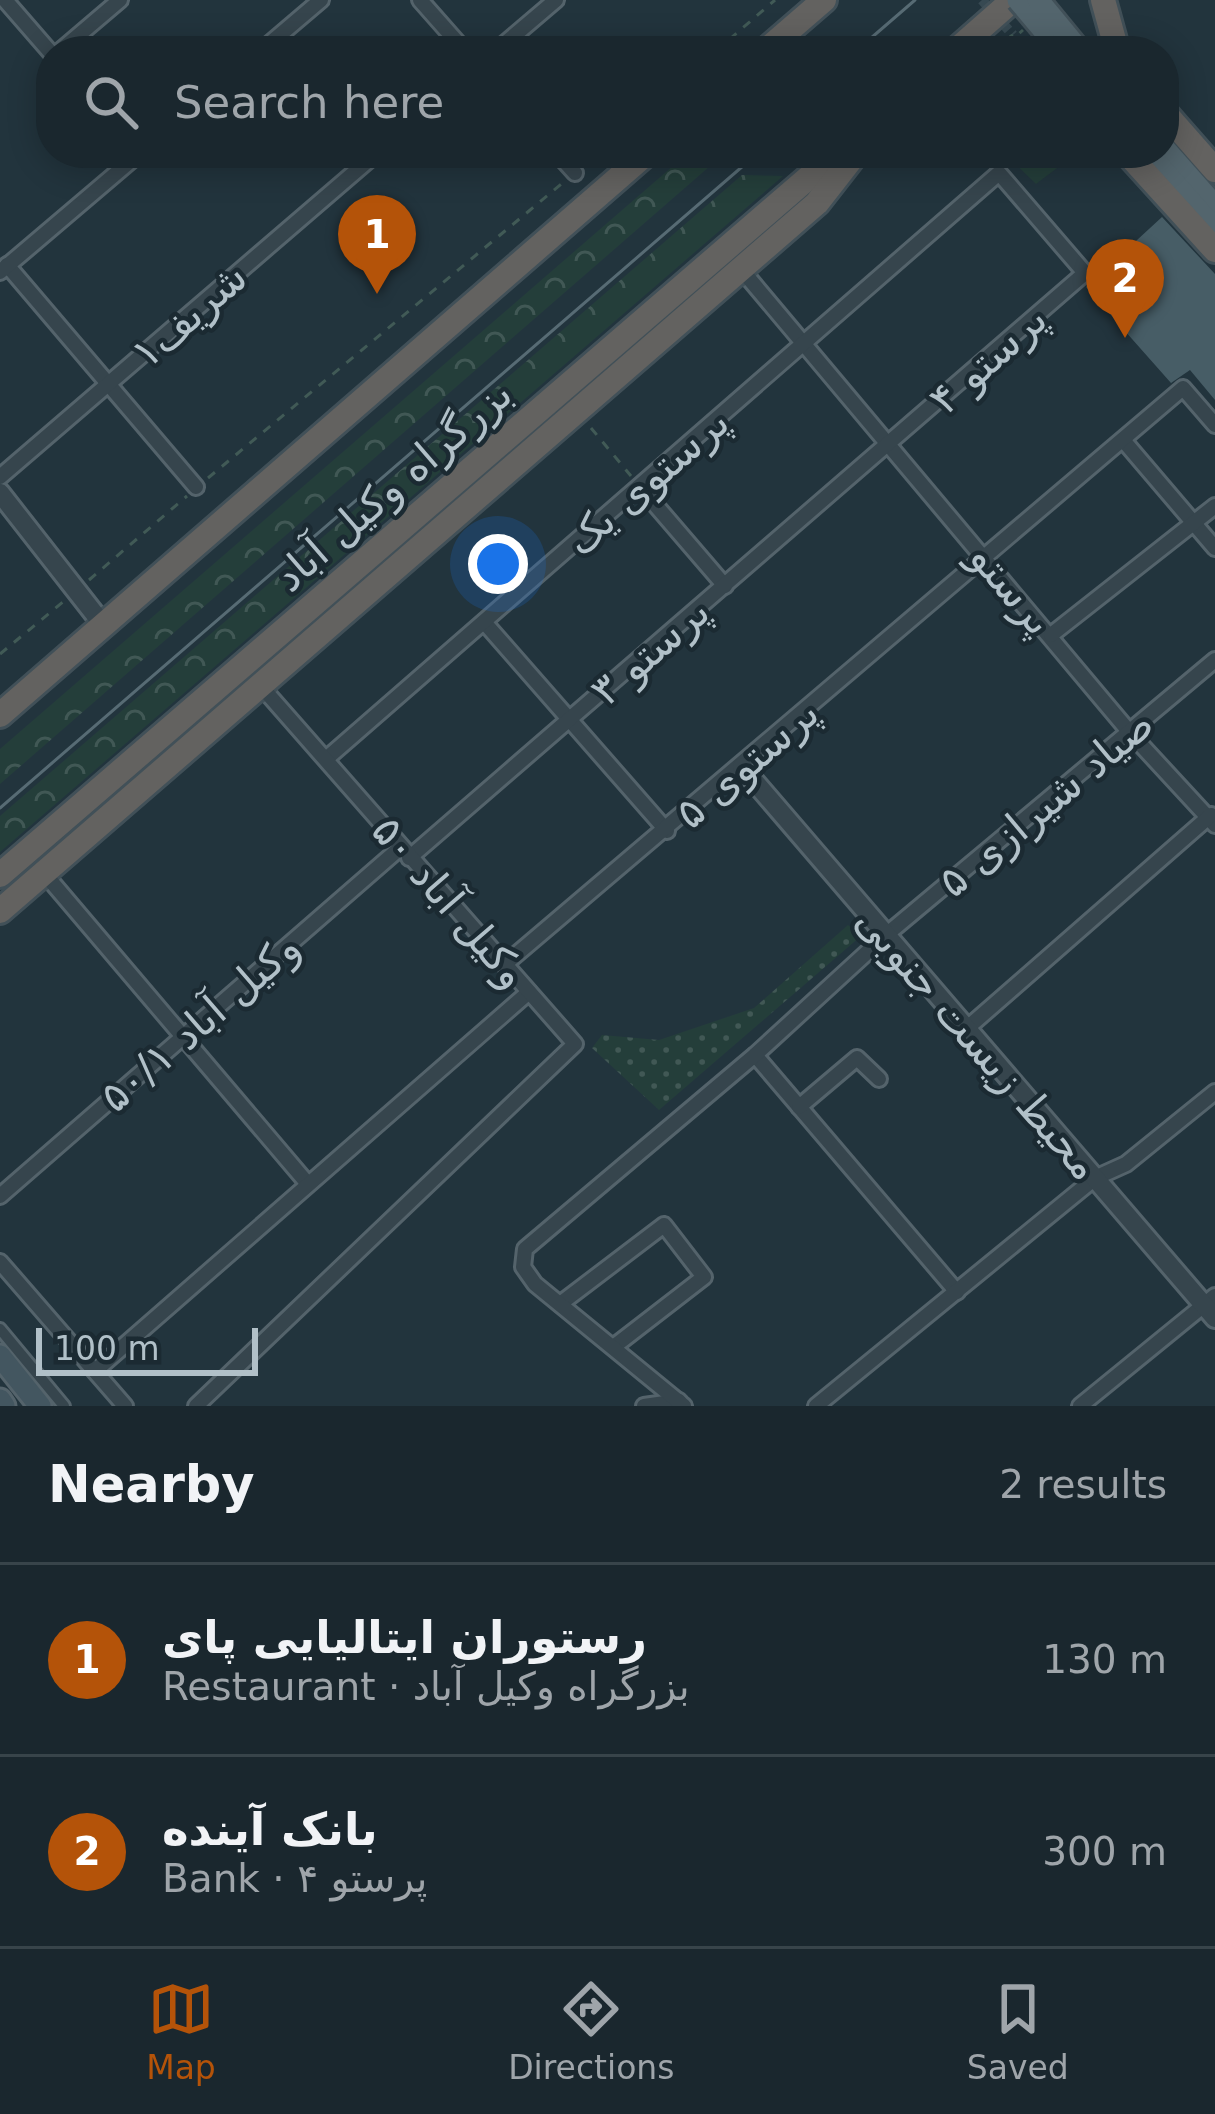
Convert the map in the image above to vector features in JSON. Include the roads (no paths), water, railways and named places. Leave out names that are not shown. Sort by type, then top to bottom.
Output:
[{"type":"highway","points":[[792,27],[811,0]]},
{"type":"highway","points":[[782,36],[824,0]]},
{"type":"highway","points":[[973,36],[1016,0]]},
{"type":"highway","points":[[1103,0],[1111,36]]},
{"type":"highway","points":[[1179,129],[1215,170]]},
{"type":"highway","name":"بزرگراه وکیل آباد","points":[[0,715],[630,168]]},
{"type":"highway","name":"بزرگراه وکیل آباد","points":[[0,875],[821,168]]},
{"type":"highway","points":[[0,911],[817,203],[844,168]]},
{"type":"highway","points":[[1141,168],[1215,250]]},
{"type":"highway","points":[[175,725],[226,714]]},
{"type":"main road","points":[[1016,0],[1050,36]]},
{"type":"main road","points":[[1038,0],[1068,36]]},
{"type":"main road","points":[[1179,165],[1215,206]]},
{"type":"main road","points":[[1161,168],[1215,229]]},
{"type":"main road","points":[[0,1356],[40,1406]]},
{"type":"street","points":[[5,0],[37,36]]},
{"type":"street","points":[[78,36],[120,0]]},
{"type":"street","points":[[279,36],[321,0]]},
{"type":"street","points":[[420,0],[452,36]]},
{"type":"street","points":[[514,36],[556,0]]},
{"type":"street","points":[[122,168],[4,269],[109,383],[196,488]]},
{"type":"street","name":"شریف١","points":[[0,477],[360,168]]},
{"type":"street","points":[[570,168],[575,173]]},
{"type":"street","name":"پرستوی یک","points":[[326,759],[999,173],[1085,273]]},
{"type":"street","name":"پرستو","points":[[741,269],[1132,735],[1213,818]]},
{"type":"street","name":"پرستو ۴","points":[[891,445],[1085,273]]},
{"type":"street","name":"پرستوی ۵","points":[[504,965],[1183,388],[1215,425]]},
{"type":"street","points":[[1123,440],[1215,548]]},
{"type":"street","name":"پرستو ۳","points":[[405,853],[570,721],[891,445]]},
{"type":"street","points":[[640,487],[725,586]]},
{"type":"street","points":[[0,493],[104,626]]},
{"type":"street","points":[[1051,635],[1215,506]]},
{"type":"street","points":[[484,622],[667,831]]},
{"type":"street","name":"صیاد شیرازی ۵","points":[[560,1304],[523,1267],[525,1249],[755,1055],[886,935],[1132,735],[1215,660]]},
{"type":"street","name":"۵۰ وکیل آباد","points":[[196,1406],[575,1044],[260,686]]},
{"type":"street","name":"محیط زیست جنوبی","points":[[742,767],[965,1030],[1211,1306]]},
{"type":"street","points":[[965,1030],[1213,818]]},
{"type":"street","name":"وکیل آباد ۵۰/۱","points":[[0,1196],[181,1036],[405,853]]},
{"type":"street","points":[[44,873],[308,1184]]},
{"type":"street","points":[[95,1371],[529,992]]},
{"type":"street","points":[[755,1055],[957,1292]]},
{"type":"street","points":[[799,1106],[857,1058],[879,1079]]},
{"type":"street","points":[[816,1406],[1095,1178],[1126,1165],[1215,1092]]},
{"type":"street","points":[[616,1346],[704,1276],[664,1226],[560,1304],[682,1403]]},
{"type":"street","points":[[0,1262],[124,1406]]},
{"type":"street","points":[[1081,1406],[1211,1306]]},
{"type":"street","points":[[0,1329],[64,1406]]},
{"type":"street","points":[[644,1406],[682,1403]]},
{"type":"tunnel","points":[[982,0],[1013,35]]},
{"type":"tram line","points":[[873,36],[915,0]]},
{"type":"tram line","points":[[0,808],[741,168]]},
{"type":"place","name":"رستوران ایتالیایی پای","points":[[377,294]]},
{"type":"place","name":"بانک آینده","points":[[1125,338]]}]
